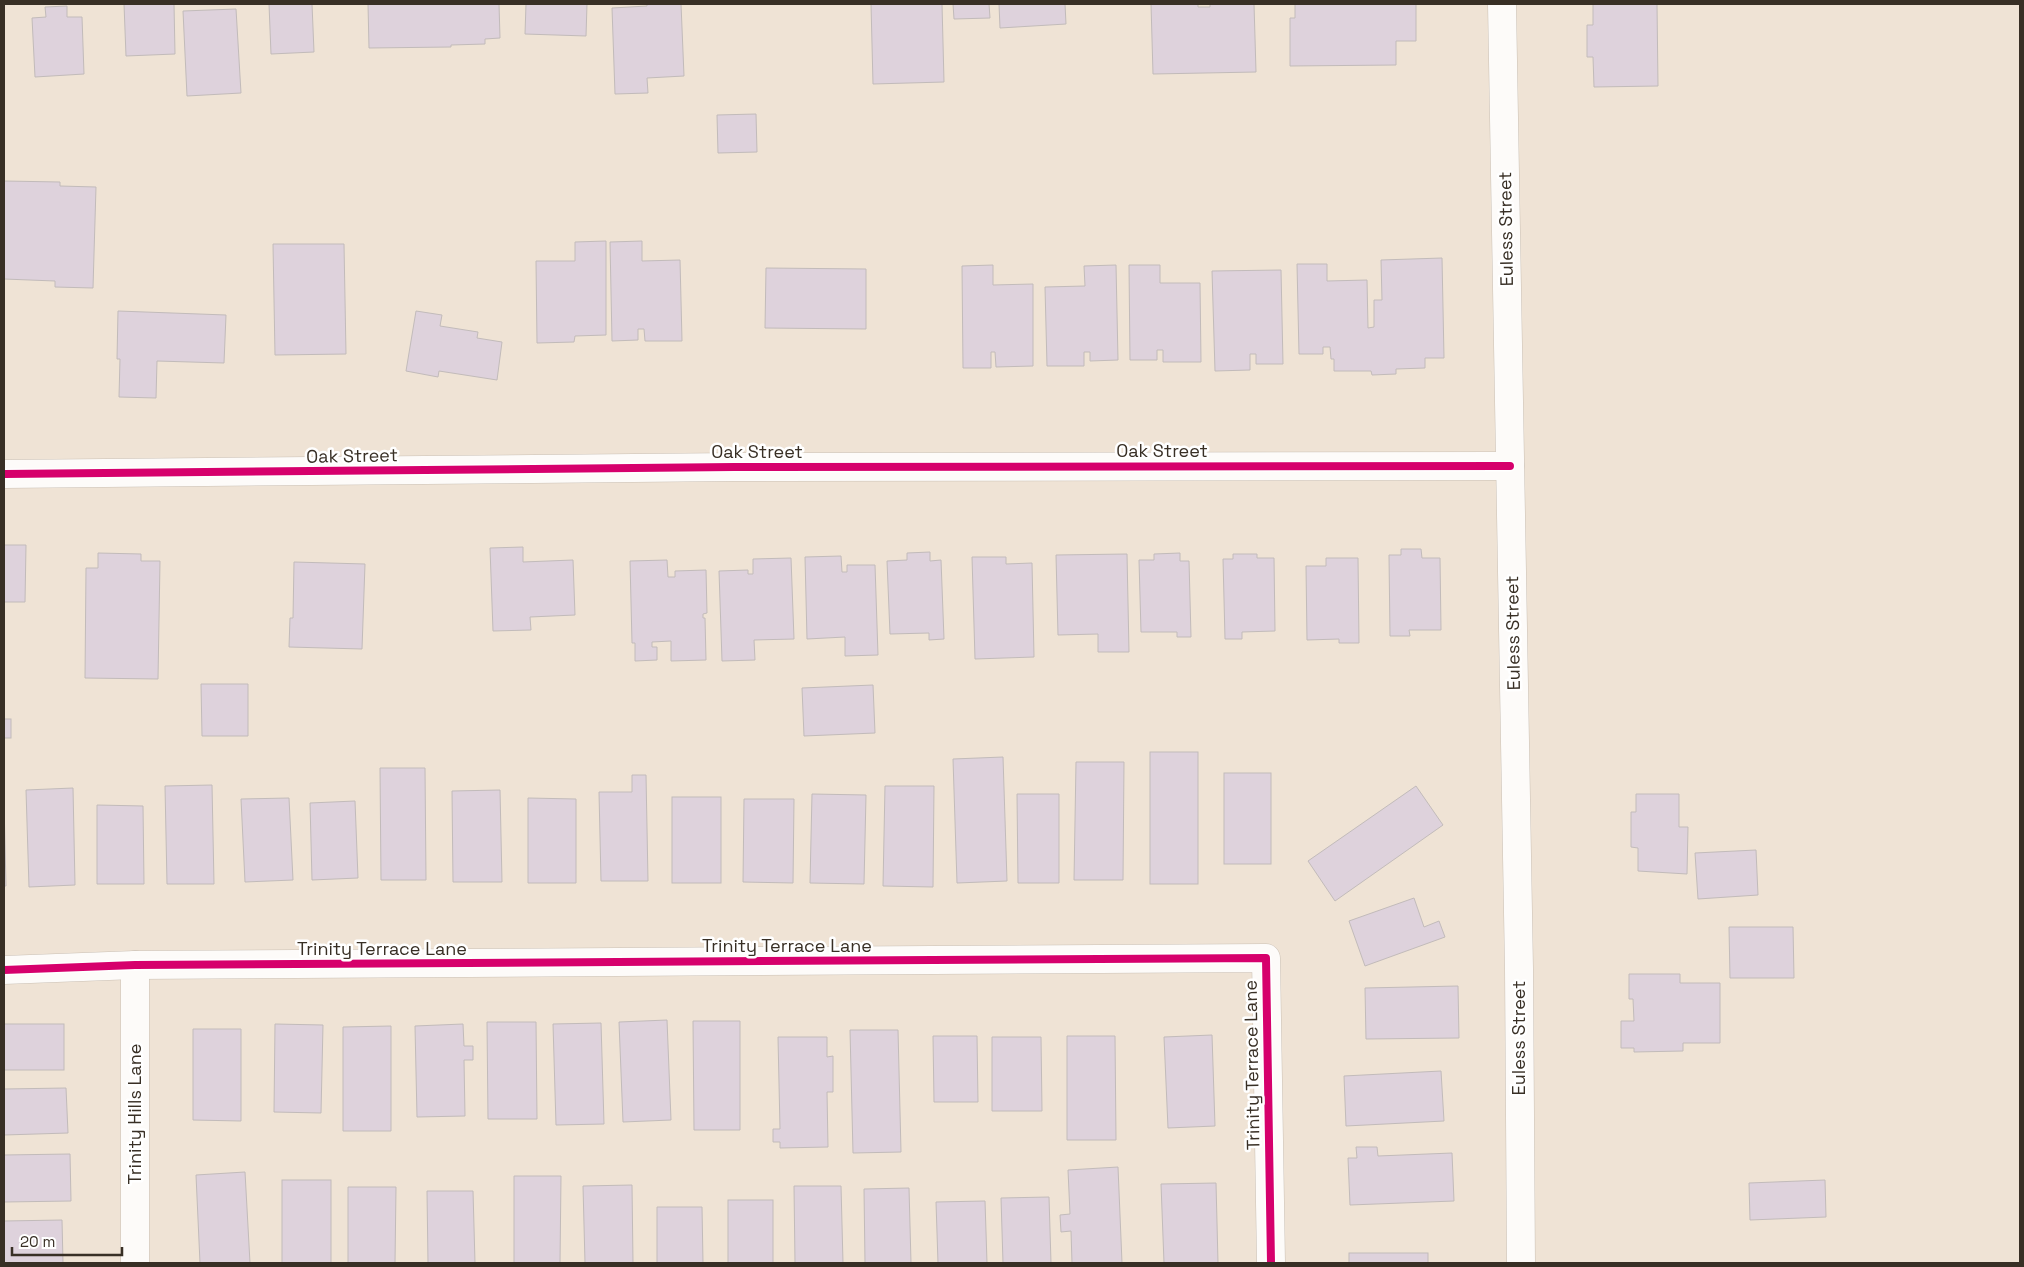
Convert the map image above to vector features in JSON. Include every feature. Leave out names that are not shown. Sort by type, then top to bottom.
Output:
[{"type":"street","name":"Euless Street","points":[[1502,4],[1518,949],[1521,1263]]},
{"type":"street","name":"Oak Street","points":[[4,474],[734,467],[1510,466]]},
{"type":"street","name":"Trinity Terrace Lane","points":[[4,970],[134,966],[1266,958],[1271,1263]]},
{"type":"street","name":"Trinity Hills Lane","points":[[134,966],[135,1263]]},
{"type":"building","points":[[124,4],[174,4],[175,54],[126,56]]},
{"type":"building","points":[[269,4],[312,4],[314,52],[271,54]]},
{"type":"building","points":[[368,4],[499,4],[500,38],[485,39],[485,44],[451,45],[451,47],[369,48]]},
{"type":"building","points":[[526,4],[587,4],[586,36],[525,34]]},
{"type":"building","points":[[647,4],[681,4],[684,76],[647,78],[648,93],[615,94],[612,8],[647,6]]},
{"type":"building","points":[[871,4],[942,4],[944,82],[873,84]]},
{"type":"building","points":[[953,4],[989,4],[990,18],[954,19]]},
{"type":"building","points":[[999,4],[1065,4],[1066,24],[1000,28]]},
{"type":"building","points":[[1151,4],[1198,4],[1198,7],[1210,7],[1210,4],[1254,4],[1256,72],[1153,74]]},
{"type":"building","points":[[1295,4],[1416,4],[1416,41],[1396,41],[1396,65],[1290,66],[1290,18],[1295,18]]},
{"type":"building","points":[[1593,4],[1657,4],[1658,86],[1594,87],[1593,57],[1587,57],[1587,25],[1593,25]]},
{"type":"building","points":[[67,6],[67,17],[82,17],[84,74],[35,77],[32,18],[46,17],[45,7]]},
{"type":"building","points":[[236,9],[241,93],[187,96],[183,11]]},
{"type":"building","points":[[756,114],[757,152],[718,153],[717,115]]},
{"type":"building","points":[[4,181],[60,182],[60,186],[96,187],[93,288],[55,287],[55,281],[4,279]]},
{"type":"building","points":[[606,241],[606,335],[575,336],[574,342],[537,343],[536,261],[575,261],[575,242]]},
{"type":"building","points":[[642,241],[642,261],[680,260],[682,341],[645,341],[644,329],[638,329],[638,340],[612,341],[610,242]]},
{"type":"building","points":[[273,244],[344,244],[346,354],[275,355]]},
{"type":"building","points":[[1442,258],[1444,358],[1425,358],[1425,368],[1396,369],[1396,374],[1372,375],[1371,371],[1334,371],[1334,359],[1331,359],[1330,347],[1323,347],[1323,354],[1299,354],[1297,264],[1327,264],[1327,281],[1367,280],[1368,328],[1374,327],[1374,300],[1382,300],[1381,260]]},
{"type":"building","points":[[993,265],[993,285],[1033,284],[1033,366],[996,367],[995,352],[991,352],[991,368],[963,368],[962,266]]},
{"type":"building","points":[[1116,265],[1118,360],[1090,361],[1090,352],[1084,352],[1084,366],[1047,366],[1045,287],[1085,286],[1084,266]]},
{"type":"building","points":[[1129,265],[1160,265],[1160,283],[1200,283],[1201,362],[1163,362],[1163,350],[1157,350],[1157,360],[1130,360]]},
{"type":"building","points":[[766,268],[866,269],[866,329],[765,328]]},
{"type":"building","points":[[1281,270],[1283,364],[1256,364],[1256,354],[1250,354],[1250,370],[1215,371],[1212,271]]},
{"type":"building","points":[[118,311],[226,315],[224,363],[157,361],[156,398],[119,397],[120,359],[117,359]]},
{"type":"building","points":[[416,311],[442,315],[440,326],[478,332],[477,338],[502,342],[497,380],[439,371],[438,377],[406,371]]},
{"type":"building","points":[[4,545],[26,545],[25,602],[4,602]]},
{"type":"building","points":[[523,547],[523,562],[573,560],[575,615],[530,617],[531,630],[493,631],[490,548]]},
{"type":"building","points":[[1401,549],[1421,549],[1422,558],[1440,558],[1441,630],[1409,630],[1410,636],[1390,636],[1389,555],[1401,555]]},
{"type":"building","points":[[930,552],[930,561],[941,560],[944,639],[929,640],[929,633],[890,634],[887,561],[907,560],[907,553]]},
{"type":"building","points":[[98,553],[141,554],[141,561],[160,561],[158,679],[85,678],[86,568],[98,568]]},
{"type":"building","points":[[1180,553],[1180,561],[1189,561],[1191,637],[1177,637],[1177,632],[1141,632],[1139,560],[1154,560],[1154,554]]},
{"type":"building","points":[[1127,554],[1129,652],[1098,652],[1098,634],[1058,635],[1056,555]]},
{"type":"building","points":[[1233,554],[1257,554],[1257,558],[1274,558],[1275,631],[1242,632],[1242,639],[1225,639],[1223,559],[1233,559]]},
{"type":"building","points":[[841,556],[842,572],[847,572],[847,565],[875,565],[878,655],[845,656],[845,637],[807,639],[805,557]]},
{"type":"building","points":[[972,557],[1006,557],[1006,564],[1032,563],[1034,657],[975,659]]},
{"type":"building","points":[[791,558],[794,639],[754,640],[755,660],[722,661],[719,571],[748,570],[748,574],[753,574],[753,559]]},
{"type":"building","points":[[1326,558],[1358,558],[1359,643],[1339,643],[1339,639],[1307,640],[1306,566],[1326,566]]},
{"type":"building","points":[[667,560],[668,577],[675,577],[675,571],[706,570],[707,613],[703,614],[703,618],[705,618],[706,660],[671,661],[671,641],[652,642],[652,647],[657,647],[657,660],[635,661],[635,643],[632,643],[630,561]]},
{"type":"building","points":[[294,562],[365,564],[362,649],[289,647],[290,618],[293,618]]},
{"type":"building","points":[[201,684],[248,684],[248,736],[202,736]]},
{"type":"building","points":[[873,685],[875,733],[804,736],[802,688]]},
{"type":"building","points":[[4,719],[11,719],[11,738],[4,738]]},
{"type":"building","points":[[1150,752],[1198,752],[1198,884],[1150,884]]},
{"type":"building","points":[[1003,757],[1007,881],[957,883],[953,759]]},
{"type":"building","points":[[1076,762],[1124,762],[1123,880],[1074,880]]},
{"type":"building","points":[[380,768],[425,768],[426,880],[381,880]]},
{"type":"building","points":[[1224,773],[1271,773],[1271,864],[1224,864]]},
{"type":"building","points":[[632,775],[646,775],[648,881],[601,881],[599,792],[632,792]]},
{"type":"building","points":[[212,785],[214,884],[167,884],[165,786]]},
{"type":"building","points":[[885,786],[934,786],[933,887],[883,886]]},
{"type":"building","points":[[1416,786],[1443,825],[1335,901],[1308,861]]},
{"type":"building","points":[[73,788],[75,885],[29,887],[26,790]]},
{"type":"building","points":[[500,790],[502,882],[453,882],[452,791]]},
{"type":"building","points":[[812,794],[866,795],[864,884],[810,883]]},
{"type":"building","points":[[1017,794],[1059,794],[1059,883],[1018,883]]},
{"type":"building","points":[[1636,794],[1679,794],[1679,827],[1688,827],[1687,874],[1638,871],[1638,848],[1631,847],[1631,812],[1636,812]]},
{"type":"building","points":[[672,797],[721,797],[721,883],[672,883]]},
{"type":"building","points":[[289,798],[293,880],[245,882],[241,799]]},
{"type":"building","points":[[528,798],[576,799],[576,883],[528,883]]},
{"type":"building","points":[[744,799],[794,799],[793,883],[743,882]]},
{"type":"building","points":[[355,801],[358,878],[312,880],[310,803]]},
{"type":"building","points":[[4,803],[6,886],[4,886]]},
{"type":"building","points":[[97,805],[143,806],[144,884],[97,884]]},
{"type":"building","points":[[1756,850],[1758,895],[1698,899],[1695,853]]},
{"type":"building","points":[[1414,898],[1424,927],[1439,921],[1445,937],[1365,966],[1349,921]]},
{"type":"building","points":[[1729,927],[1793,927],[1794,978],[1730,978]]},
{"type":"building","points":[[1629,974],[1680,974],[1680,983],[1720,983],[1720,1043],[1683,1043],[1683,1051],[1634,1052],[1634,1048],[1621,1048],[1621,1021],[1634,1021],[1633,999],[1629,999]]},
{"type":"building","points":[[1458,986],[1459,1038],[1366,1039],[1365,988]]},
{"type":"building","points":[[667,1020],[671,1120],[623,1122],[619,1022]]},
{"type":"building","points":[[693,1021],[740,1021],[740,1130],[694,1130]]},
{"type":"building","points":[[487,1022],[536,1022],[537,1119],[488,1119]]},
{"type":"building","points":[[601,1023],[604,1124],[556,1125],[553,1024]]},
{"type":"building","points":[[4,1024],[64,1024],[64,1070],[4,1070]]},
{"type":"building","points":[[275,1024],[323,1025],[321,1113],[274,1112]]},
{"type":"building","points":[[463,1024],[464,1046],[473,1046],[473,1060],[464,1060],[465,1116],[417,1117],[415,1026]]},
{"type":"building","points":[[391,1026],[391,1131],[343,1131],[343,1027]]},
{"type":"building","points":[[193,1029],[241,1029],[241,1121],[193,1120]]},
{"type":"building","points":[[850,1030],[898,1030],[901,1152],[853,1153]]},
{"type":"building","points":[[1212,1035],[1215,1126],[1168,1128],[1164,1037]]},
{"type":"building","points":[[933,1036],[977,1036],[978,1102],[934,1102]]},
{"type":"building","points":[[1067,1036],[1115,1036],[1116,1140],[1067,1140]]},
{"type":"building","points":[[778,1037],[827,1037],[827,1057],[833,1056],[833,1092],[827,1092],[828,1147],[780,1148],[780,1142],[773,1142],[773,1129],[780,1129]]},
{"type":"building","points":[[992,1037],[1041,1037],[1042,1111],[992,1111]]},
{"type":"building","points":[[1441,1071],[1444,1121],[1346,1126],[1344,1076]]},
{"type":"building","points":[[66,1088],[68,1133],[4,1135],[4,1089]]},
{"type":"building","points":[[1356,1147],[1377,1147],[1378,1156],[1452,1153],[1454,1201],[1350,1205],[1348,1158],[1357,1158]]},
{"type":"building","points":[[70,1154],[71,1201],[4,1202],[4,1155]]},
{"type":"building","points":[[1118,1167],[1122,1263],[1072,1263],[1071,1231],[1061,1232],[1060,1215],[1070,1214],[1068,1170]]},
{"type":"building","points":[[245,1172],[250,1263],[200,1263],[196,1175]]},
{"type":"building","points":[[514,1176],[561,1176],[560,1263],[514,1263]]},
{"type":"building","points":[[282,1180],[331,1180],[331,1263],[282,1263]]},
{"type":"building","points":[[1825,1180],[1826,1217],[1750,1220],[1749,1183]]},
{"type":"building","points":[[1216,1183],[1218,1263],[1164,1263],[1161,1184]]},
{"type":"building","points":[[632,1185],[633,1263],[585,1263],[583,1186]]},
{"type":"building","points":[[794,1186],[841,1186],[843,1263],[795,1263]]},
{"type":"building","points":[[348,1187],[396,1187],[395,1263],[348,1263]]},
{"type":"building","points":[[909,1188],[911,1263],[865,1263],[864,1189]]},
{"type":"building","points":[[427,1191],[473,1191],[475,1263],[428,1263]]},
{"type":"building","points":[[1049,1197],[1051,1263],[1003,1263],[1001,1198]]},
{"type":"building","points":[[728,1200],[773,1200],[773,1263],[728,1263]]},
{"type":"building","points":[[985,1201],[987,1263],[938,1263],[936,1202]]},
{"type":"building","points":[[657,1207],[702,1207],[703,1263],[657,1263]]},
{"type":"building","points":[[62,1220],[63,1263],[4,1263],[4,1221]]},
{"type":"building","points":[[1349,1253],[1428,1253],[1428,1263],[1349,1263]]},
{"type":"cycle path","points":[[4,474],[734,467],[1510,466]]},
{"type":"cycle path","points":[[4,970],[135,965],[1266,958],[1271,1263]]}]
